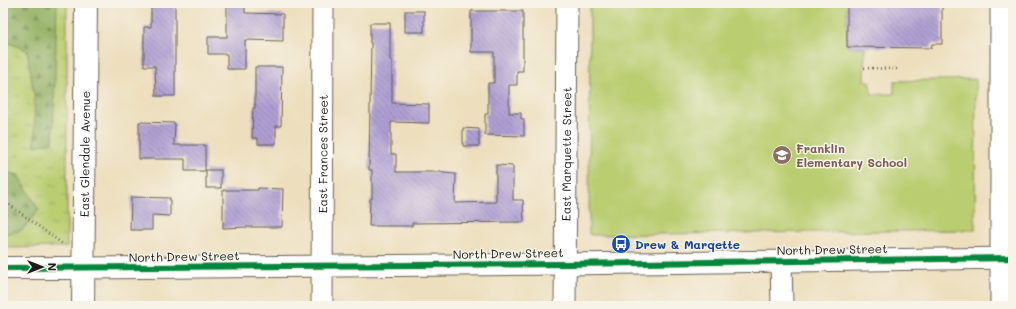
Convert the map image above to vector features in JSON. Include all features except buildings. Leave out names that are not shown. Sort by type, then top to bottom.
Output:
[{"type":"street","name":"East Glendale Avenue","points":[[84,306],[86,3]]},
{"type":"street","name":"East Frances Street","points":[[322,306],[323,3]]},
{"type":"street","name":"East Marquette Street","points":[[565,306],[567,3]]},
{"type":"street","points":[[1001,3],[1007,258],[1001,306]]},
{"type":"street","name":"North Drew Street","points":[[3,268],[566,264],[1007,258]]},
{"type":"street","points":[[781,261],[782,306]]},
{"type":"path","points":[[864,68],[900,69]]},
{"type":"path","points":[[3,200],[67,248]]},
{"type":"green space","points":[[3,3],[67,3],[67,247],[3,248]]},
{"type":"green space","points":[[3,3],[57,3],[53,142],[35,146],[34,95],[27,50],[3,41]]},
{"type":"green space","name":"Franklin Elementary School","points":[[590,3],[847,3],[847,47],[865,47],[864,81],[870,81],[871,94],[894,94],[894,81],[976,79],[975,230],[589,234]]},
{"type":"green space","points":[[3,171],[18,175],[39,210],[22,230],[3,235]]},
{"type":"cycle path","points":[[3,268],[566,264],[1013,258]]},
{"type":"place","name":"Franklin Elementary School","points":[[782,155]]},
{"type":"place","name":"Drew & Marqette","points":[[621,244]]}]
